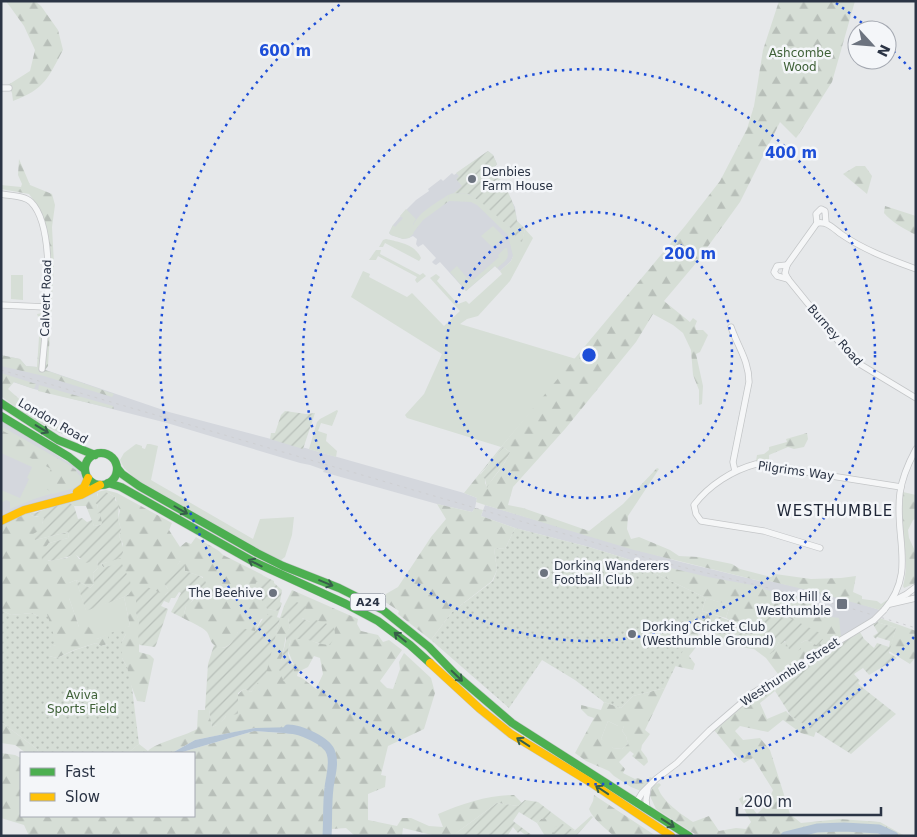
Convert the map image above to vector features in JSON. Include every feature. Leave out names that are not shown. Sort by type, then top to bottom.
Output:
[{"type":"main road","name":"London Road","points":[[1,403],[49,434],[82,451],[95,455]]},
{"type":"main road","name":"London Road","points":[[1,416],[69,457],[84,470]]},
{"type":"main road","points":[[1,521],[24,510],[81,495],[114,479],[118,469],[113,458],[100,454],[89,458],[84,470],[88,478],[100,485]]},
{"type":"main road","name":"A24","points":[[118,469],[139,486],[257,553],[283,566],[340,588],[388,614],[429,646],[456,675],[512,723],[688,836]]},
{"type":"main road","points":[[64,498],[84,487],[88,478]]},
{"type":"main road","name":"A24","points":[[108,483],[121,487],[252,561],[346,604],[378,621],[410,645],[498,725],[526,745],[590,782],[671,836]]},
{"type":"street","points":[[1,88],[9,88]]},
{"type":"street","name":"Calvert Road","points":[[1,194],[29,201],[36,211],[43,229],[48,270],[42,369]]},
{"type":"street","name":"Burney Road","points":[[916,269],[870,252],[853,242],[826,223],[825,213],[821,209],[816,214],[817,223],[787,264],[777,266],[774,272],[777,276],[788,279],[858,363],[916,398]]},
{"type":"street","points":[[817,223],[826,223]]},
{"type":"street","points":[[787,264],[785,273],[788,279]]},
{"type":"street","points":[[1,305],[46,307]]},
{"type":"street","points":[[731,328],[743,352],[749,373],[749,382],[733,462],[735,471]]},
{"type":"street","points":[[893,602],[901,587],[905,572],[905,554],[900,516],[901,487],[916,449]]},
{"type":"street","name":"Pilgrims Way","points":[[820,548],[764,531],[698,520],[694,508],[696,502],[735,471],[756,464],[766,464],[901,487]]},
{"type":"street","points":[[893,602],[916,587]]},
{"type":"street","points":[[893,602],[916,598]]},
{"type":"street","name":"Westhumble Street","points":[[636,802],[649,786],[677,763],[710,730],[752,693],[874,620],[893,602]]},
{"type":"street","points":[[648,809],[646,800],[649,786]]},
{"type":"street","points":[[619,791],[636,794],[642,793]]},
{"type":"street","points":[[636,802],[638,814]]},
{"type":"shaded area","points":[[488,151],[493,155],[497,164],[492,170],[499,177],[515,207],[517,221],[525,229],[511,261],[500,271],[495,266],[466,291],[440,262],[436,265],[432,262],[436,258],[423,244],[418,247],[416,244],[417,239],[413,236],[403,239],[389,233],[404,212],[429,191],[428,189],[441,179],[443,181],[452,173],[454,175]]},
{"type":"shaded area","points":[[1,355],[20,359],[26,366],[37,367],[169,412],[464,493],[477,498],[475,508],[472,512],[437,504],[323,472],[324,470],[310,465],[167,423],[34,389],[1,378]]},
{"type":"shaded area","points":[[1,419],[80,470],[84,480],[77,491],[1,517]]},
{"type":"shaded area","points":[[485,505],[677,561],[764,582],[765,580],[802,588],[880,610],[868,621],[841,637],[706,598],[647,565],[589,547],[515,528],[481,516]]},
{"type":"green space","points":[[6,1],[35,1],[41,6],[58,30],[63,50],[44,82],[24,97],[13,101],[8,85],[30,71],[35,50],[24,26]]},
{"type":"green space","name":"Ashcombe Wood","points":[[779,1],[855,1],[850,20],[847,20],[847,29],[832,82],[799,134],[796,138],[780,122],[740,202],[696,263],[664,301],[690,322],[693,318],[697,321],[696,330],[703,330],[708,335],[700,352],[696,354],[703,386],[702,404],[699,405],[699,390],[693,375],[691,350],[683,333],[653,314],[636,342],[565,429],[513,487],[508,505],[523,508],[589,531],[623,504],[657,468],[659,469],[628,516],[627,529],[631,539],[639,537],[670,550],[679,556],[698,557],[732,564],[740,569],[771,577],[775,574],[811,579],[856,576],[853,592],[862,596],[862,599],[877,601],[881,604],[887,600],[889,601],[880,610],[794,587],[765,580],[764,582],[634,550],[476,502],[477,498],[464,493],[720,181],[747,129],[754,106],[763,50]],"holes":[[[503,447],[510,452],[503,466],[487,487],[485,479],[480,474]]]},
{"type":"green space","points":[[488,151],[493,155],[497,164],[492,170],[512,200],[517,221],[525,229],[522,242],[516,239],[513,230],[482,203],[469,194],[454,193],[462,186],[456,179],[459,176],[456,173]]},
{"type":"green space","points":[[19,159],[30,185],[52,194],[55,205],[52,227],[54,264],[48,366],[45,370],[114,394],[112,397],[44,376],[1,366],[1,355],[20,359],[26,366],[37,367],[40,322],[37,314],[48,312],[50,286],[41,215],[29,194],[1,189],[1,185],[21,187],[22,184],[18,175]]},
{"type":"green space","points":[[856,166],[865,166],[872,176],[867,194],[843,174]]},
{"type":"green space","points":[[454,193],[468,194],[476,198],[505,223],[522,241],[525,229],[533,238],[510,281],[478,316],[467,319],[460,324],[576,359],[501,447],[407,418],[405,415],[424,394],[442,354],[351,297],[363,271],[370,274],[369,277],[407,297],[412,293],[444,326],[460,311],[430,278],[436,274],[440,277],[437,281],[458,304],[466,301],[469,304],[502,274],[500,271],[511,261],[513,256],[508,235],[477,205],[471,202],[449,201],[448,195]]},
{"type":"green space","points":[[448,195],[449,201],[423,220],[413,233],[412,229],[417,218],[432,205]]},
{"type":"green space","points":[[885,206],[916,216],[916,235],[887,216],[884,213]]},
{"type":"green space","points":[[406,209],[416,219],[413,224],[414,233],[409,238],[403,239],[389,233],[393,225],[395,227],[403,218],[400,216]]},
{"type":"green space","points":[[493,226],[504,237],[492,247],[481,236]]},
{"type":"green space","points":[[386,239],[411,247],[421,258],[419,261],[385,243],[383,247],[379,247],[383,240]]},
{"type":"green space","points":[[507,248],[508,255],[504,262],[497,268],[495,266],[466,291],[450,272],[457,266],[469,280],[473,280],[499,257],[498,255]]},
{"type":"green space","points":[[376,250],[381,250],[380,254],[420,275],[423,273],[426,276],[417,283],[415,280],[417,277],[378,256],[376,260],[369,260]]},
{"type":"green space","points":[[11,275],[23,275],[23,300],[11,299]]},
{"type":"green space","points":[[1,373],[36,384],[34,389],[14,382],[8,389],[34,412],[69,434],[69,436],[25,414],[1,396]]},
{"type":"green space","points":[[39,385],[113,406],[114,409],[38,391]]},
{"type":"green space","points":[[337,410],[332,426],[321,423],[318,431],[327,434],[326,441],[337,451],[336,457],[309,449],[317,422]]},
{"type":"green space","points":[[285,411],[306,414],[315,413],[303,449],[270,439],[271,433],[275,433],[281,415]]},
{"type":"green space","points":[[1,426],[71,466],[80,476],[80,485],[34,499],[10,509],[10,502],[6,500],[1,503],[1,490],[20,498],[29,479],[27,478],[32,467],[1,453]]},
{"type":"green space","points":[[1,430],[76,470],[80,483],[78,487],[53,494],[47,489],[49,485],[55,484],[55,481],[51,480],[48,475],[51,469],[33,459],[1,446]]},
{"type":"green space","points":[[807,433],[808,439],[804,447],[794,449],[788,447],[769,455],[769,461],[756,461],[757,455],[764,454],[769,450],[769,447],[787,442],[786,439]]},
{"type":"green space","points":[[136,444],[145,449],[147,444],[158,446],[151,480],[253,539],[260,519],[294,517],[292,535],[285,557],[281,560],[264,552],[136,479],[124,468],[120,460],[124,453]]},
{"type":"green space","points":[[503,447],[510,452],[487,488],[485,479],[480,475]]},
{"type":"green space","points":[[106,490],[117,493],[172,523],[169,530],[180,547],[186,542],[191,544],[196,537],[223,555],[264,576],[257,592],[258,598],[264,601],[267,609],[279,611],[277,617],[261,619],[255,631],[238,632],[233,640],[224,648],[216,646],[212,643],[205,630],[183,618],[186,606],[195,597],[203,577],[185,571],[180,561],[170,573],[165,585],[168,592],[165,595],[136,594],[136,613],[139,621],[139,652],[150,655],[154,659],[145,702],[137,701],[128,677],[127,667],[122,658],[122,642],[126,634],[126,627],[130,626],[124,597],[129,594],[122,565],[103,567],[101,564],[123,553],[123,544],[119,536],[121,530],[118,518],[120,511],[115,497],[106,492]]},
{"type":"green space","points":[[106,490],[106,492],[115,497],[119,504],[118,518],[121,530],[119,536],[123,550],[121,558],[101,564],[103,567],[122,564],[132,590],[124,597],[86,611],[76,580],[90,588],[94,584],[93,573],[98,568],[97,560],[86,563],[75,554],[55,560],[42,560],[41,552],[49,543],[68,538],[69,535],[68,532],[35,540],[33,534],[42,529],[44,518],[31,515],[30,512],[35,513],[67,501],[74,506],[78,519],[82,518],[87,522],[92,520],[94,526],[101,525],[100,513],[95,514],[98,505],[94,502],[98,495],[97,492]]},
{"type":"green space","points":[[97,492],[98,510],[111,507],[101,525],[94,526],[86,506],[74,506],[67,501]]},
{"type":"green space","points":[[903,492],[916,495],[916,519],[913,520],[908,530],[909,538],[916,553],[916,583],[904,588],[906,563],[901,515]]},
{"type":"green space","points":[[437,504],[472,512],[475,508],[483,510],[481,516],[515,528],[505,549],[494,548],[497,570],[492,581],[452,612],[431,640],[398,614],[399,611],[379,598],[398,587],[431,537],[446,519]]},
{"type":"green space","points":[[30,512],[31,515],[44,518],[42,529],[35,540],[68,532],[68,538],[49,543],[45,550],[48,561],[67,558],[75,553],[79,559],[97,560],[98,568],[93,573],[94,584],[90,588],[76,580],[69,583],[69,598],[79,627],[88,626],[95,633],[97,639],[108,634],[108,644],[101,646],[96,643],[57,658],[49,656],[49,647],[56,645],[38,616],[32,613],[11,615],[1,610],[1,524],[21,514]]},
{"type":"green space","points":[[515,528],[589,547],[647,565],[650,571],[706,598],[702,611],[665,688],[633,696],[621,708],[604,702],[575,680],[542,660],[509,708],[431,640],[452,612],[493,581],[497,570],[494,548],[505,549]]},
{"type":"green space","points":[[180,561],[185,565],[185,571],[203,578],[207,584],[207,589],[203,592],[198,592],[189,605],[186,606],[183,618],[171,612],[181,593],[179,592],[175,598],[171,598],[169,603],[164,601],[161,606],[168,609],[155,647],[140,645],[138,643],[139,622],[136,613],[136,594],[145,586],[165,595],[168,589],[163,582]]},
{"type":"green space","points":[[654,564],[708,577],[763,587],[763,589],[813,601],[812,607],[821,614],[827,617],[839,618],[841,637],[778,674],[766,658],[754,649],[738,646],[705,628],[701,628],[698,635],[701,641],[689,656],[695,664],[693,670],[675,666],[702,611],[711,614],[710,622],[750,642],[739,626],[726,618],[730,605],[706,598],[650,571],[647,565]],"holes":[[[820,633],[812,643],[806,640],[801,643],[779,642],[774,651],[766,650],[764,636]]]},
{"type":"green space","points":[[264,576],[274,581],[282,590],[280,602],[282,603],[279,611],[267,609],[257,593],[256,582]]},
{"type":"green space","points":[[76,580],[86,610],[124,597],[130,626],[97,639],[79,627],[69,598],[69,583]]},
{"type":"green space","points":[[292,590],[358,619],[357,624],[361,631],[378,635],[383,642],[389,640],[402,650],[380,681],[387,688],[393,689],[400,669],[399,662],[404,653],[431,678],[435,693],[424,729],[388,746],[381,775],[386,776],[385,787],[368,794],[368,820],[397,826],[402,818],[411,818],[429,826],[443,827],[438,814],[485,798],[514,795],[522,803],[518,806],[497,803],[452,836],[436,836],[403,828],[402,836],[355,836],[346,828],[332,829],[331,836],[29,836],[24,825],[1,818],[1,753],[20,758],[20,817],[195,817],[195,752],[182,752],[254,731],[298,734],[301,728],[255,728],[195,740],[174,752],[129,752],[139,744],[148,751],[157,745],[197,729],[198,710],[209,710],[212,727],[223,720],[239,693],[244,689],[251,692],[257,683],[269,656],[280,618],[288,618],[290,627],[281,660],[294,665],[288,651],[291,639],[302,637],[320,644],[310,622],[285,609],[284,606]],"holes":[[[314,656],[320,658],[323,674],[316,689],[297,676],[298,672],[308,667]]]},
{"type":"green space","points":[[706,598],[730,605],[726,618],[702,611]]},
{"type":"green space","points":[[292,600],[306,606],[302,618],[310,622],[316,620],[333,626],[335,631],[330,645],[303,639],[291,640],[288,652],[294,672],[288,682],[283,681],[284,675],[279,670],[286,633],[290,627],[288,618],[280,618],[284,606],[288,609]]},
{"type":"green space","name":"Aviva Sports Field","points":[[1,610],[11,615],[32,613],[38,616],[47,614],[57,645],[49,647],[49,656],[57,658],[96,643],[101,646],[108,644],[108,634],[126,627],[126,634],[122,642],[122,658],[127,667],[132,688],[139,744],[129,752],[38,752],[1,722]]},
{"type":"green space","points":[[762,610],[786,616],[820,633],[818,637],[823,639],[818,646],[806,640],[801,643],[801,649],[797,651],[789,649],[785,641],[781,644],[779,642],[770,654],[766,651],[764,636],[759,630],[759,618]]},
{"type":"green space","points":[[266,614],[280,618],[265,678],[259,681],[251,692],[244,689],[238,693],[238,714],[226,716],[220,724],[212,727],[209,710],[205,710],[208,664],[214,645],[224,648],[230,644],[241,628],[255,631]]},
{"type":"green space","points":[[711,614],[724,618],[739,627],[750,642],[733,639],[721,627],[710,622]]},
{"type":"green space","points":[[880,618],[916,631],[916,657],[910,664],[889,651],[896,628],[877,622]]},
{"type":"green space","points":[[877,622],[896,628],[889,653],[897,658],[869,675],[863,668],[854,674],[860,681],[858,683],[863,688],[896,714],[851,754],[791,716],[775,691],[803,666],[860,632],[864,639],[874,648],[877,643],[889,647],[890,641],[877,637],[876,639],[873,636],[878,633],[873,624]]},
{"type":"green space","points":[[768,686],[772,687],[775,691],[760,703],[767,719],[786,711],[816,731],[814,737],[801,733],[783,720],[768,732],[740,726],[735,731],[743,740],[760,738],[770,750],[790,814],[801,823],[840,819],[880,822],[905,836],[698,836],[656,809],[650,796],[652,786],[659,783],[661,785],[658,788],[664,798],[693,822],[709,816],[719,831],[736,828],[746,829],[751,822],[739,799],[743,796],[757,814],[767,804],[773,790],[753,758],[744,763],[714,730]]},
{"type":"green space","points":[[665,688],[645,730],[650,734],[642,745],[641,750],[648,762],[644,766],[632,756],[634,754],[630,751],[619,762],[625,769],[623,773],[635,779],[647,781],[650,777],[654,779],[641,791],[631,787],[609,771],[586,761],[575,753],[594,718],[588,716],[581,709],[581,705],[601,710],[604,702],[621,708],[633,696]],"holes":[[[608,721],[618,726],[624,726],[622,731],[626,736],[628,744],[622,749],[613,748],[609,743],[601,739]]]},
{"type":"green space","points":[[608,721],[618,726],[624,726],[622,731],[626,736],[628,744],[622,749],[613,748],[601,739]]},
{"type":"green space","points":[[1,722],[38,752],[25,752],[15,745],[1,743]]},
{"type":"green space","points":[[594,795],[656,836],[614,836],[593,816],[589,809]]},
{"type":"green space","points":[[525,800],[538,802],[551,812],[547,818],[541,819],[537,823],[519,812],[513,821],[533,836],[527,836],[520,831],[518,833],[513,827],[509,836],[452,836],[497,803],[518,806]]},
{"type":"green space","points":[[551,812],[575,830],[552,830],[557,836],[545,836],[537,823]]},
{"type":"green space","points":[[591,816],[593,817],[576,836],[557,836],[551,830],[561,823],[574,831]]},
{"type":"water","points":[[255,728],[302,728],[298,734],[254,731],[182,752],[174,752],[195,740]]},
{"type":"waterway","points":[[288,729],[313,736],[325,744],[331,753],[332,766],[328,794],[327,836]]},
{"type":"waterway","points":[[785,836],[817,828],[844,827],[879,829],[894,836]]},
{"type":"railway","points":[[1,370],[661,562],[843,606],[916,628]]},
{"type":"traffic: fast","points":[[1,403],[58,440],[95,455]]},
{"type":"traffic: fast","points":[[1,416],[69,457],[84,469]]},
{"type":"traffic: fast","points":[[101,453],[107,454],[112,458],[116,463],[117,469],[116,475],[112,480],[107,484],[101,485],[95,484],[90,480],[86,475],[85,469],[86,463],[90,458],[95,454],[101,453]]},
{"type":"traffic: fast","points":[[118,469],[139,486],[257,553],[283,566],[339,588],[383,610],[429,647],[456,675],[512,723],[689,836]]},
{"type":"traffic: fast","points":[[108,483],[121,487],[252,561],[346,604],[378,621],[430,663]]},
{"type":"traffic: slow","points":[[77,492],[84,487],[88,478]]},
{"type":"traffic: slow","points":[[1,521],[24,510],[81,495],[100,485]]},
{"type":"traffic: slow","points":[[430,663],[480,709],[511,734],[590,782],[671,836]]},
{"type":"place","name":"Denbies Farm House","points":[[472,179]]},
{"type":"place","name":"Dorking Wanderers Football Club","points":[[544,573]]},
{"type":"place","name":"The Beehive","points":[[273,593]]},
{"type":"place","name":"Box Hill & Westhumble","points":[[842,604]]},
{"type":"place","name":"Dorking Cricket Club (Westhumble Ground)","points":[[632,634]]},
{"type":"district","name":"WESTHUMBLE","points":[[835,511]]}]
